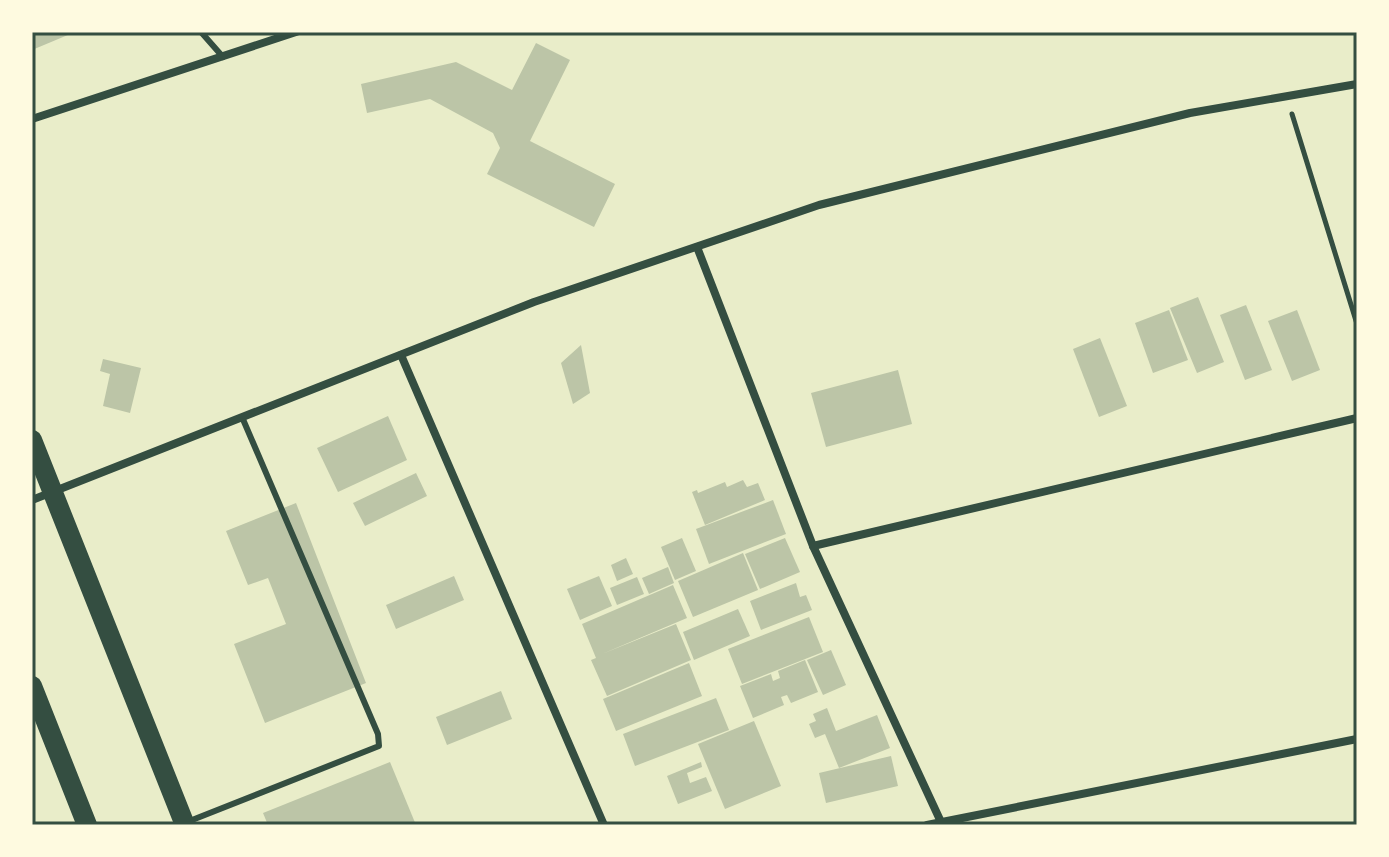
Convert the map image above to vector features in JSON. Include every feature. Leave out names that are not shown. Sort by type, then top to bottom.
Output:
[{"type":"main road","points":[[32,440],[184,824]]},
{"type":"main road","points":[[32,686],[87,825]]},
{"type":"street","points":[[32,119],[296,32]]},
{"type":"street","points":[[32,500],[534,302],[819,205],[1190,113],[1357,84]]},
{"type":"street","points":[[697,247],[813,546],[941,822]]},
{"type":"street","points":[[401,355],[604,825]]},
{"type":"street","points":[[813,546],[1357,418]]},
{"type":"street","points":[[927,825],[1357,739]]},
{"type":"lane","points":[[201,32],[223,57]]},
{"type":"lane","points":[[184,824],[379,746],[378,734],[242,417]]},
{"type":"path","points":[[1287,96],[1357,324]]},
{"type":"building","points":[[32,32],[75,32],[32,50]]},
{"type":"building","points":[[536,43],[570,60],[530,141],[615,184],[594,227],[487,174],[500,148],[493,133],[430,99],[367,113],[361,84],[456,62],[512,90]]},
{"type":"building","points":[[1198,297],[1224,362],[1197,373],[1170,308]]},
{"type":"building","points":[[1246,305],[1272,370],[1245,380],[1220,315]]},
{"type":"building","points":[[1169,310],[1188,360],[1153,373],[1135,323]]},
{"type":"building","points":[[1297,310],[1320,370],[1292,381],[1268,321]]},
{"type":"building","points":[[1100,338],[1127,406],[1099,417],[1073,349]]},
{"type":"building","points":[[581,345],[590,393],[573,404],[561,363]]},
{"type":"building","points":[[103,359],[141,368],[130,413],[103,406],[110,374],[100,371]]},
{"type":"building","points":[[898,370],[912,424],[826,447],[811,393]]},
{"type":"building","points":[[388,416],[407,460],[338,492],[317,448]]},
{"type":"building","points":[[416,473],[427,496],[365,526],[353,503]]},
{"type":"building","points":[[743,480],[747,487],[758,483],[765,500],[705,525],[692,492],[697,490],[698,493],[725,482],[727,487]]},
{"type":"building","points":[[773,500],[786,534],[709,564],[696,529]]},
{"type":"building","points":[[296,503],[366,683],[265,723],[234,644],[286,624],[268,578],[248,585],[226,531]]},
{"type":"building","points":[[682,538],[696,571],[675,580],[661,547]]},
{"type":"building","points":[[785,538],[800,572],[760,589],[745,554]]},
{"type":"building","points":[[743,553],[758,590],[693,617],[678,581]]},
{"type":"building","points":[[626,558],[633,574],[617,581],[611,565]]},
{"type":"building","points":[[668,567],[674,583],[649,594],[642,578]]},
{"type":"building","points":[[454,576],[464,600],[396,629],[386,605]]},
{"type":"building","points":[[599,576],[612,606],[580,620],[567,589]]},
{"type":"building","points":[[637,577],[644,594],[617,605],[610,588]]},
{"type":"building","points":[[796,583],[800,597],[806,595],[812,610],[761,630],[750,601]]},
{"type":"building","points":[[673,585],[687,618],[602,654],[676,624],[691,660],[607,696],[591,660],[596,658],[582,624]]},
{"type":"building","points":[[738,609],[750,636],[694,660],[683,632]]},
{"type":"building","points":[[809,617],[823,652],[742,684],[728,649]]},
{"type":"building","points":[[831,650],[846,685],[823,695],[807,660]]},
{"type":"building","points":[[805,660],[818,692],[791,703],[787,695],[781,697],[784,705],[753,718],[740,686],[771,674],[773,681],[780,678],[778,671]]},
{"type":"building","points":[[689,663],[702,696],[616,731],[603,699]]},
{"type":"building","points":[[501,691],[512,719],[447,745],[436,717]]},
{"type":"building","points":[[716,698],[729,730],[635,766],[623,734]]},
{"type":"building","points":[[827,708],[836,731],[877,715],[890,748],[839,768],[825,734],[815,738],[809,724],[816,721],[813,714]]},
{"type":"building","points":[[754,721],[781,786],[725,809],[698,744]]},
{"type":"building","points":[[891,756],[898,786],[826,803],[819,773]]},
{"type":"building","points":[[390,762],[416,825],[268,825],[263,813]]},
{"type":"building","points":[[701,762],[702,767],[687,773],[690,783],[706,777],[712,791],[678,804],[667,776]]}]
